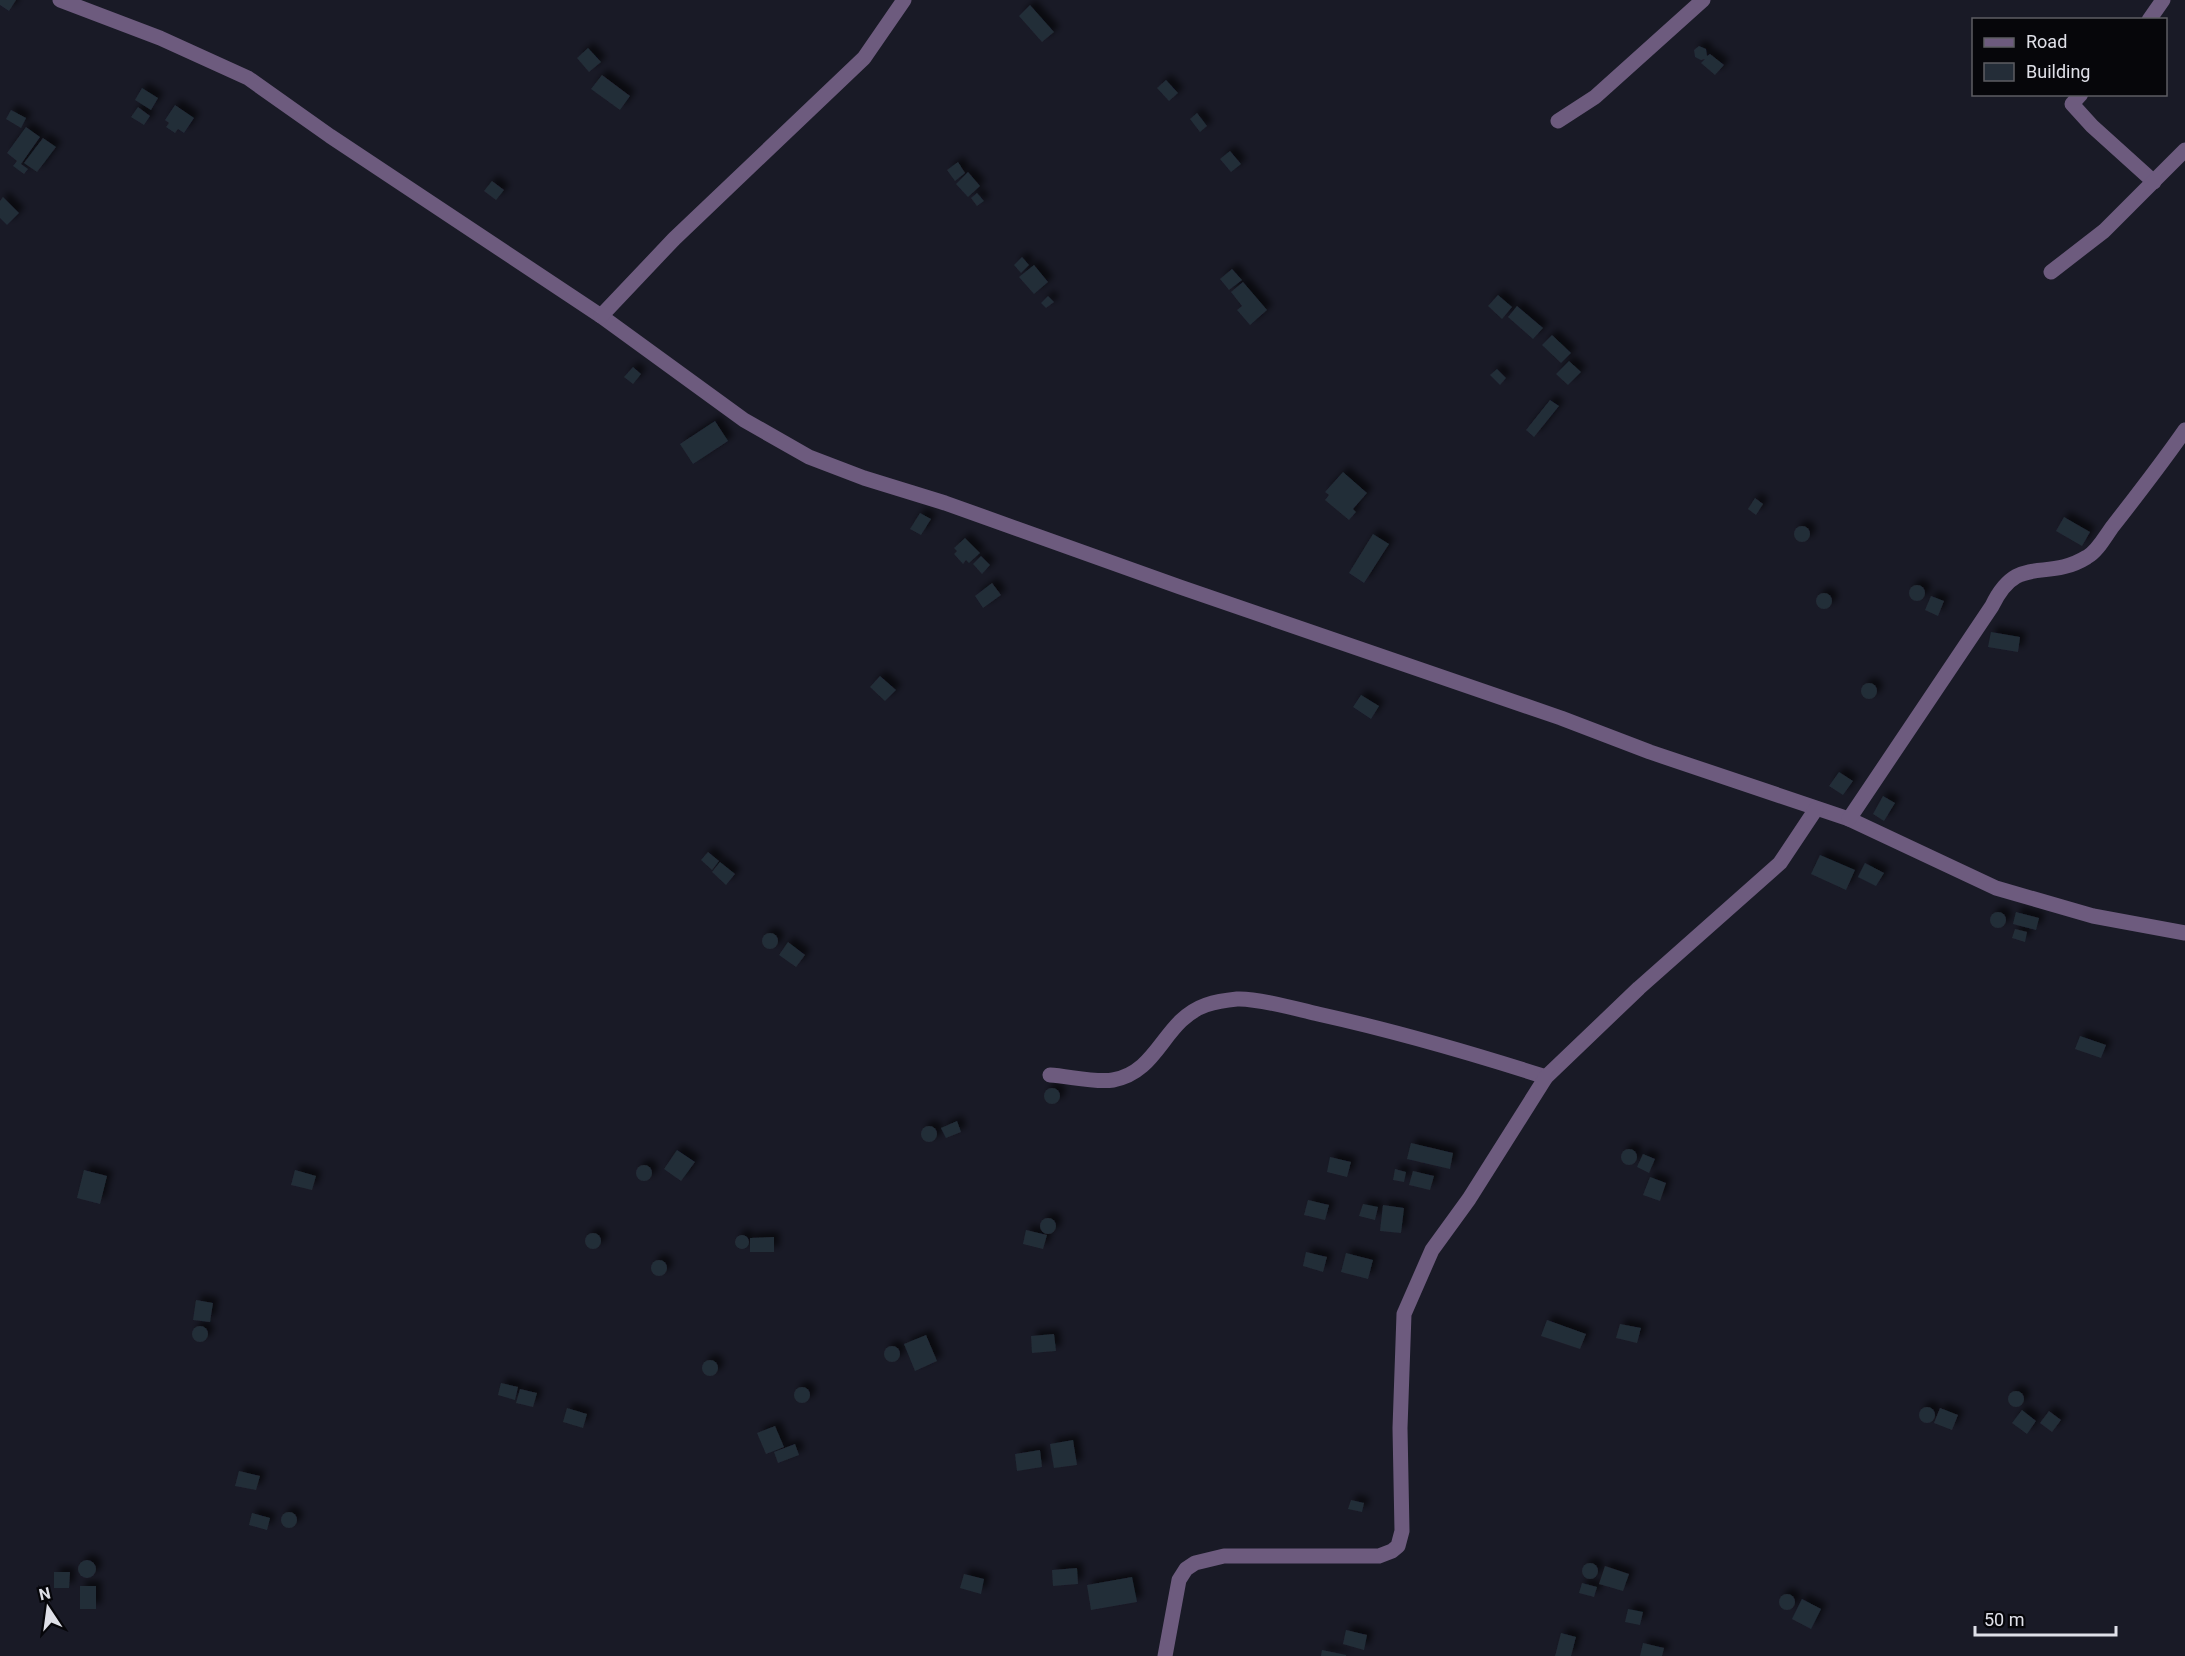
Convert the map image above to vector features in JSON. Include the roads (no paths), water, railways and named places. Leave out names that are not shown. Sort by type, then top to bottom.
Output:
[{"type":"street","points":[[60,0],[160,38],[248,78],[330,136],[601,316],[744,420],[809,457],[1561,718],[1650,752],[1849,819],[1996,888],[2093,916],[2185,933]]},
{"type":"street","points":[[601,316],[682,231],[864,58],[904,0]]},
{"type":"street","points":[[1558,121],[1594,97],[1703,0]]},
{"type":"street","points":[[2150,18],[2163,0]]},
{"type":"street","points":[[2079,96],[2072,104],[2092,126],[2154,182]]},
{"type":"street","points":[[2051,272],[2104,231],[2185,150]]},
{"type":"street","points":[[1849,819],[1992,606],[1999,591],[2019,574],[2033,570],[2061,569],[2090,556],[2185,430]]},
{"type":"street","points":[[1165,1656],[1179,1580],[1186,1569],[1195,1563],[1224,1556],[1379,1556],[1398,1546],[1403,1515],[1400,1428],[1404,1314],[1432,1250],[1470,1199],[1546,1077],[1640,988],[1780,863],[1816,809]]},
{"type":"street","points":[[1050,1075],[1110,1081],[1128,1077],[1155,1054],[1171,1030],[1187,1013],[1207,1005],[1239,999],[1295,1008],[1360,1023],[1439,1044],[1546,1077]]}]
